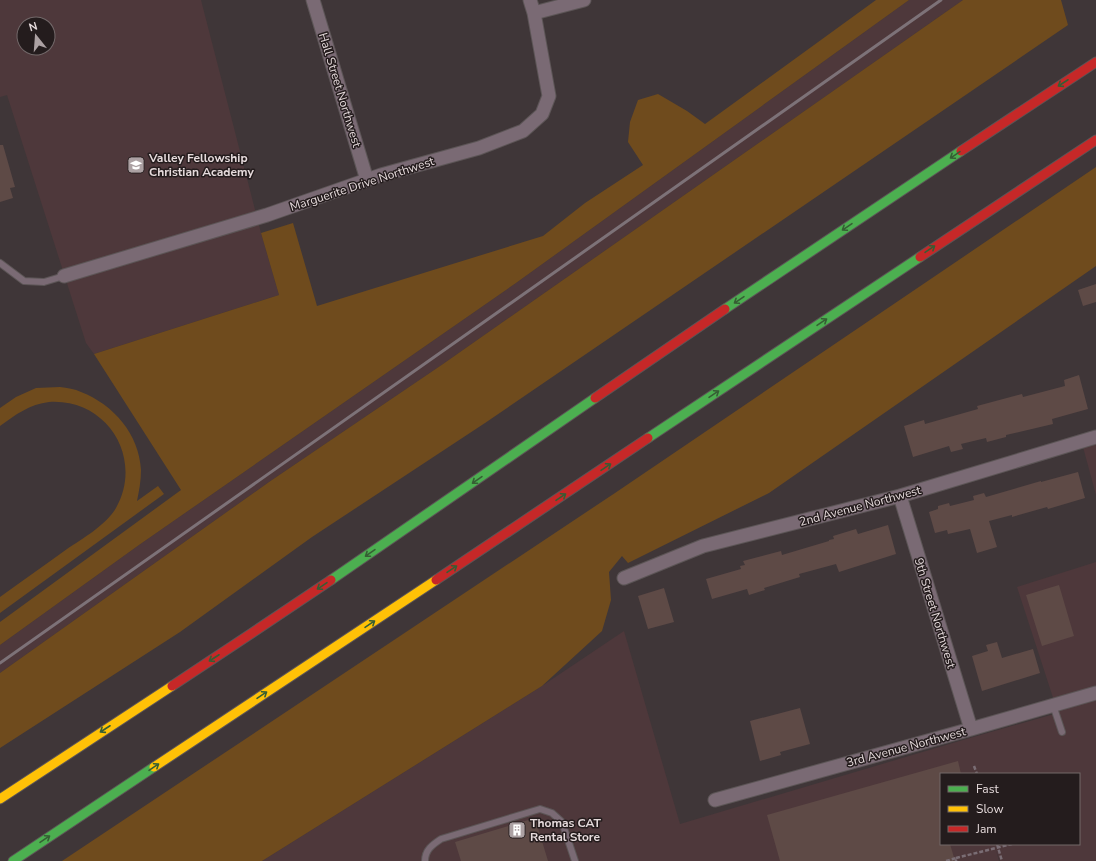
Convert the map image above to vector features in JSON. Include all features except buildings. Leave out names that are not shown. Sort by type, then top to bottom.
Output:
[{"type":"highway","points":[[0,799],[284,612],[702,325],[990,131],[1096,62]]},
{"type":"highway","points":[[13,861],[1096,140]]},
{"type":"street","name":"Hall Street Northwest","points":[[313,0],[367,180]]},
{"type":"street","name":"Marguerite Drive Northwest","points":[[64,276],[267,215],[367,180],[479,148],[523,131],[542,114],[549,96],[534,14],[530,0]]},
{"type":"street","points":[[534,14],[584,0]]},
{"type":"street","name":"2nd Avenue Northwest","points":[[624,578],[703,546],[900,496],[1096,437]]},
{"type":"street","name":"9th Street Northwest","points":[[900,496],[970,729]]},
{"type":"street","name":"3rd Avenue Northwest","points":[[715,800],[1096,693]]},
{"type":"lane","points":[[0,263],[24,281],[44,282],[64,276]]},
{"type":"lane","points":[[1053,705],[1062,732]]},
{"type":"lane","points":[[425,861],[425,855],[430,846],[441,839],[540,809],[552,812],[562,822],[575,861]]},
{"type":"path","points":[[974,766],[977,773]]},
{"type":"path","points":[[946,861],[956,860],[997,846],[1002,861]]},
{"type":"shaded area","name":"Valley Fellowship Christian Academy","points":[[0,0],[201,0],[261,233],[279,295],[94,354],[86,343],[7,95],[0,97]]},
{"type":"shaded area","points":[[876,0],[909,0],[516,283],[139,545],[0,645],[0,622],[181,490],[94,354],[279,295],[261,233],[293,223],[317,306],[543,236],[585,203],[643,165],[628,142],[630,122],[638,100],[658,94],[687,111],[705,124]]},
{"type":"shaded area","points":[[909,0],[963,0],[443,364],[269,482],[0,673],[0,645],[139,545],[516,283]]},
{"type":"shaded area","points":[[963,0],[1061,0],[1068,25],[485,423],[312,537],[180,632],[0,748],[0,673],[269,482],[443,364]]},
{"type":"shaded area","points":[[1096,167],[1096,266],[769,493],[628,563],[622,556],[609,572],[611,600],[602,631],[542,686],[262,861],[62,861],[615,493]]},
{"type":"shaded area","points":[[60,387],[79,391],[93,398],[114,413],[123,422],[130,433],[139,457],[141,470],[137,501],[158,486],[164,494],[0,613],[0,597],[100,526],[116,508],[124,489],[126,470],[122,451],[115,435],[103,421],[88,410],[70,403],[42,403],[23,411],[0,426],[0,408],[16,397],[36,388]]},
{"type":"shaded area","points":[[1096,443],[1096,495],[1083,447]]},
{"type":"shaded area","points":[[1096,562],[1096,861],[1000,861],[996,850],[999,861],[262,861],[542,686],[624,631],[680,824],[1058,713],[1017,587]]},
{"type":"railway","points":[[0,663],[941,0]]},
{"type":"traffic: fast","points":[[725,309],[961,151]]},
{"type":"traffic: fast","points":[[648,438],[920,257]]},
{"type":"traffic: fast","points":[[331,580],[595,398]]},
{"type":"traffic: fast","points":[[13,861],[154,767]]},
{"type":"traffic: slow","points":[[154,767],[436,580]]},
{"type":"traffic: slow","points":[[0,799],[172,686]]},
{"type":"traffic: jam","points":[[961,151],[1096,62]]},
{"type":"traffic: jam","points":[[920,257],[1096,140]]},
{"type":"traffic: jam","points":[[595,398],[725,309]]},
{"type":"traffic: jam","points":[[436,580],[648,438]]},
{"type":"traffic: jam","points":[[172,686],[331,580]]},
{"type":"place","name":"Valley Fellowship Christian Academy","points":[[136,165]]},
{"type":"place","name":"Thomas CAT Rental Store","points":[[517,830]]}]
